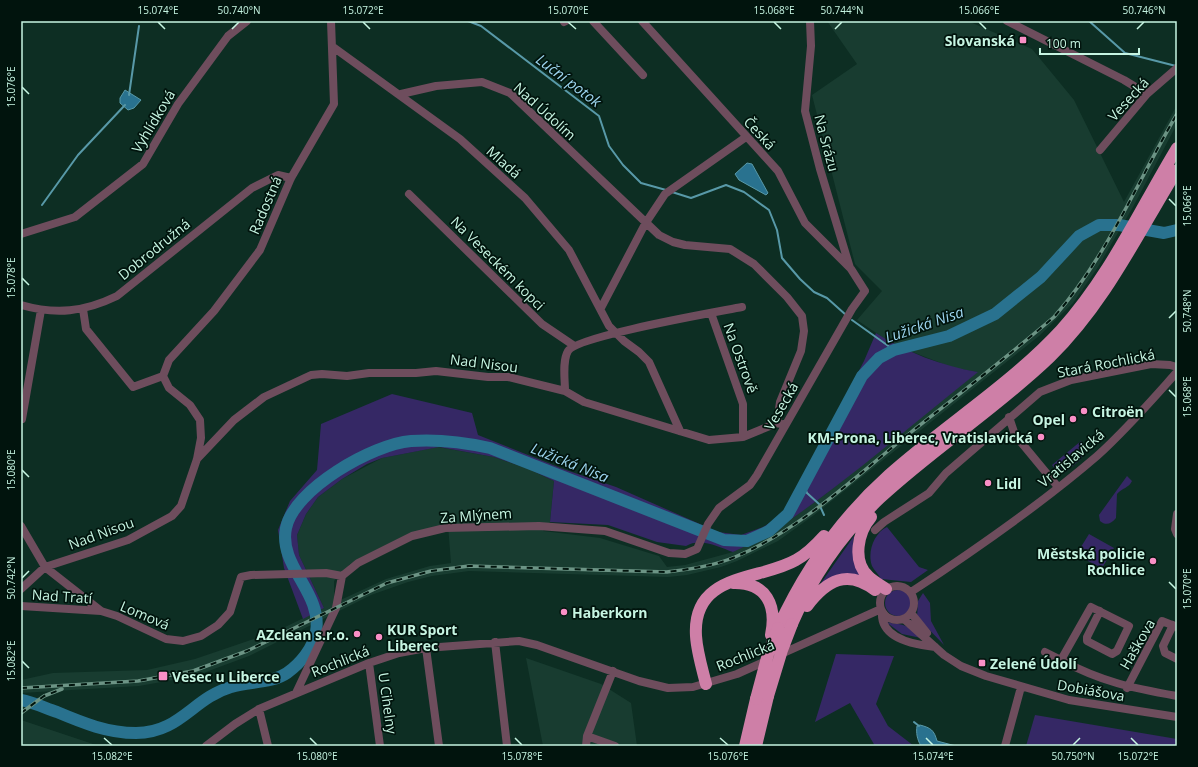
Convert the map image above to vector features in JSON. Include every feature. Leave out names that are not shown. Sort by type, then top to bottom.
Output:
[{"type":"highway","points":[[756,746],[768,654],[776,624],[823,548],[855,509],[880,484],[905,461],[998,388],[1043,348],[1081,306],[1121,246],[1177,148]]},
{"type":"highway","points":[[745,746],[762,698],[792,624],[817,576],[845,537],[880,499],[932,453],[1050,357],[1089,313],[1125,260],[1177,170]]},
{"type":"highway","points":[[884,592],[867,575],[862,567],[859,556],[860,535],[866,522],[875,511],[932,453]]},
{"type":"highway","points":[[706,684],[698,647],[696,624],[698,614],[709,596],[726,584],[796,561],[810,551],[867,491],[880,484]]},
{"type":"highway","points":[[792,624],[817,593],[827,584],[849,579],[859,580],[884,592]]},
{"type":"highway","points":[[726,584],[746,584],[764,593],[770,602],[776,624]]},
{"type":"street","name":"Vyhlídková","points":[[21,234],[74,217],[143,164],[178,104],[228,36],[247,21]]},
{"type":"street","name":"Radostná","points":[[163,376],[169,360],[214,311],[260,250],[291,178],[334,104],[331,21]]},
{"type":"street","points":[[593,21],[643,75]]},
{"type":"street","name":"Česká","points":[[642,21],[778,171],[805,223],[851,269]]},
{"type":"street","name":"Na Srázu","points":[[810,21],[811,46],[805,111],[820,170],[851,269]]},
{"type":"street","points":[[1007,21],[1124,80],[1147,94]]},
{"type":"street","name":"Mladá","points":[[333,46],[401,94],[460,139],[525,198],[569,250],[601,308],[609,326],[616,333]]},
{"type":"street","name":"Vesecká","points":[[1100,150],[1147,94],[1176,69]]},
{"type":"street","name":"Nad Údolím","points":[[401,94],[436,86],[482,82],[510,93],[645,224],[659,235],[673,242],[730,250],[754,264],[787,297],[802,316],[804,331],[801,351],[780,402],[781,424]]},
{"type":"street","points":[[601,308],[645,224],[665,194],[671,188],[746,137]]},
{"type":"street","name":"Dobrodružná","points":[[21,304],[40,310],[83,309],[97,306],[117,296],[252,188],[278,175],[291,178]]},
{"type":"street","name":"Na Veseckém kopci","points":[[409,194],[542,324],[573,346]]},
{"type":"street","name":"Vesecká","points":[[698,546],[708,524],[719,508],[750,485],[757,476],[781,424],[852,309],[865,291],[851,269]]},
{"type":"street","name":"Na Ostrově","points":[[573,346],[616,333],[742,307]]},
{"type":"street","points":[[83,309],[86,329],[133,387],[163,376]]},
{"type":"street","points":[[22,419],[40,310]]},
{"type":"street","name":"Na Ostrově","points":[[711,313],[743,404],[743,437]]},
{"type":"street","points":[[616,333],[649,362],[680,431]]},
{"type":"street","points":[[565,391],[567,352],[573,346]]},
{"type":"street","name":"Stará Rochlická","points":[[875,530],[884,522],[929,493],[946,473],[1009,417],[1040,392],[1071,380],[1151,364],[1177,367]]},
{"type":"street","name":"Nad Nisou","points":[[197,458],[234,420],[248,408],[264,397],[311,375],[347,376],[369,372],[416,373],[436,370],[488,377],[508,377],[565,391],[584,402],[709,440],[743,437],[781,424]]},
{"type":"street","name":"Vratislavická","points":[[911,592],[991,538],[1097,456],[1134,420],[1177,372]]},
{"type":"street","name":"Nad Nisou","points":[[45,567],[128,540],[172,516],[181,506],[197,458],[201,438],[200,420],[190,405],[169,388],[163,376]]},
{"type":"street","points":[[1009,417],[1015,435],[1058,487]]},
{"type":"street","points":[[1177,514],[1175,529],[1177,534]]},
{"type":"street","name":"Za Mlýnem","points":[[342,576],[358,563],[412,536],[445,528],[522,525],[605,531],[669,553],[685,554],[698,546]]},
{"type":"street","name":"Lomová","points":[[21,526],[45,567],[101,612],[116,616],[166,639],[183,641],[201,636],[218,625],[230,612],[241,577],[251,575],[307,573],[326,573],[342,576]]},
{"type":"street","name":"Nad Tratí","points":[[21,589],[45,567]]},
{"type":"street","points":[[296,693],[336,608],[342,576]]},
{"type":"street","points":[[882,610],[892,619],[904,618],[911,614],[914,601],[911,592],[901,586],[891,587],[884,592],[882,610],[882,618],[886,627],[893,635],[903,641],[928,647]]},
{"type":"street","name":"Nad Tratí","points":[[21,606],[101,612]]},
{"type":"street","points":[[1061,660],[1091,607],[1100,611]]},
{"type":"street","name":"Rochlická","points":[[206,746],[235,724],[259,709],[369,663],[398,653],[426,648],[519,641],[537,645],[639,681],[668,688],[693,687],[706,684],[752,667],[882,610]]},
{"type":"street","name":"Haškova","points":[[1100,611],[1129,626],[1117,651],[1112,654],[1087,641],[1087,637],[1100,611]]},
{"type":"street","name":"Dobiášova","points":[[911,614],[946,652],[978,673]]},
{"type":"street","name":"Dobiášova","points":[[904,618],[928,647],[961,666],[978,673],[1069,700],[1177,717]]},
{"type":"street","name":"Haškova","points":[[1127,688],[1162,621],[1175,626],[1163,646],[1165,653],[1177,659]]},
{"type":"street","points":[[495,642],[508,746]]},
{"type":"street","points":[[426,648],[438,746]]},
{"type":"street","name":"Haškova","points":[[1045,652],[1084,672],[1127,688],[1177,696]]},
{"type":"street","name":"U Cihelny","points":[[369,663],[380,746]]},
{"type":"street","points":[[586,746],[587,736],[613,672]]},
{"type":"street","points":[[1005,746],[1021,687]]},
{"type":"street","points":[[259,709],[268,746]]},
{"type":"street","points":[[587,736],[615,746]]},
{"type":"shaded area","points":[[827,21],[968,21],[1032,49],[1074,100],[1124,202],[1177,105],[1177,124],[1133,207],[1098,267],[1073,303],[1039,336],[814,515],[778,541],[737,561],[721,567],[687,575],[668,577],[469,571],[432,576],[408,582],[371,595],[249,656],[195,676],[139,686],[21,693],[21,680],[53,673],[147,670],[195,659],[277,631],[324,608],[299,555],[297,535],[306,514],[318,497],[342,479],[382,458],[438,447],[494,457],[529,469],[554,481],[550,522],[543,531],[600,538],[659,556],[667,567],[685,565],[733,552],[773,532],[827,493],[977,372],[954,368],[894,345],[857,320],[882,291],[855,264],[812,95],[857,64]],"holes":[[[448,525],[451,563],[430,566],[386,579],[334,603],[334,581],[350,564],[416,532]]]},
{"type":"shaded area","points":[[876,333],[912,352],[938,362],[978,372],[815,502],[768,534],[733,552],[710,544],[697,542],[686,546],[657,542],[608,525],[550,522],[554,481],[529,469],[494,457],[439,447],[382,458],[367,464],[342,479],[318,497],[306,514],[297,535],[299,555],[324,608],[303,619],[284,568],[278,530],[290,501],[317,470],[321,424],[392,394],[472,413],[478,435],[563,469],[616,487],[718,532],[741,535],[763,527],[784,514],[864,361]]},
{"type":"shaded area","points":[[1081,441],[1086,448],[1088,447],[1080,460],[1064,473],[1058,472],[1052,465]]},
{"type":"shaded area","points":[[1127,476],[1132,481],[1117,494],[1116,518],[1108,524],[1102,523],[1099,515]]},
{"type":"shaded area","points":[[887,527],[919,567],[928,570],[911,582],[881,579],[872,566],[870,555],[875,538]]},
{"type":"shaded area","points":[[1089,534],[1114,548],[1102,568],[1076,555]]},
{"type":"shaded area","points":[[854,536],[853,557],[861,576],[821,583]]},
{"type":"shaded area","points":[[898,590],[907,594],[911,603],[907,612],[898,616],[889,612],[885,603],[889,594]]},
{"type":"shaded area","points":[[923,593],[930,603],[931,621],[944,645],[917,617],[918,601]]},
{"type":"shaded area","points":[[886,622],[906,626],[913,630],[921,638],[902,634]]},
{"type":"shaded area","points":[[836,654],[894,656],[876,704],[888,726],[914,746],[875,746],[850,703],[815,722]]},
{"type":"shaded area","points":[[526,658],[601,684],[631,703],[637,746],[543,746]]},
{"type":"shaded area","points":[[1035,715],[1177,739],[1177,746],[1026,746]]},
{"type":"shaded area","points":[[21,720],[99,746],[21,746]]},
{"type":"water","points":[[125,90],[141,100],[134,108],[128,110],[120,103],[120,98]]},
{"type":"water","points":[[747,163],[752,164],[768,193],[766,195],[739,180],[735,174]]},
{"type":"water","points":[[920,725],[932,730],[937,741],[956,746],[921,746],[917,731],[917,726]]},
{"type":"waterway","name":"Luční potok","points":[[468,21],[481,26],[599,116],[609,146],[623,165],[641,183],[666,190]]},
{"type":"waterway","points":[[1089,21],[1125,53],[1176,66]]},
{"type":"waterway","points":[[129,95],[139,26]]},
{"type":"waterway","points":[[42,205],[78,155],[125,105]]},
{"type":"waterway","name":"Luční potok","points":[[672,192],[691,198],[726,185],[744,192],[769,210],[777,230],[782,258],[800,279],[814,292],[827,298],[846,315]]},
{"type":"waterway","name":"Lužická Nisa","points":[[21,700],[106,729],[126,733],[136,733],[164,727],[218,692],[238,685],[267,681],[281,677],[287,673],[306,655],[316,632],[316,618],[313,605],[288,555],[285,542],[286,528],[292,513],[304,498],[319,484],[337,471],[377,450],[395,444],[421,440],[461,443],[490,448],[724,540],[747,541],[769,531],[788,514],[862,376],[879,358],[894,350],[949,336],[995,314],[1041,277],[1079,236],[1099,225],[1119,225],[1164,233],[1177,230]]},
{"type":"waterway","name":"Luční potok","points":[[852,320],[894,350]]},
{"type":"waterway","points":[[804,486],[807,493],[819,504]]},
{"type":"waterway","points":[[820,506],[824,515]]},
{"type":"waterway","points":[[914,722],[919,726]]},
{"type":"railway","points":[[21,688],[138,681],[193,671],[247,651],[387,583],[431,571],[469,566],[667,572],[719,563],[759,546],[805,517],[827,501],[1054,317],[1073,294],[1106,244],[1177,114]]},
{"type":"railway","points":[[21,713],[44,696],[62,689]]},
{"type":"place","name":"Slovanská","points":[[1023,40]]},
{"type":"place","name":"Citroën","points":[[1084,411]]},
{"type":"place","name":"Opel","points":[[1073,419]]},
{"type":"place","name":"KM-Prona, Liberec, Vratislavická","points":[[1041,437]]},
{"type":"place","name":"Lidl","points":[[988,483]]},
{"type":"place","name":"Městská policie Rochlice","points":[[1153,561]]},
{"type":"place","name":"Haberkorn","points":[[564,612]]},
{"type":"place","name":"AZclean s.r.o.","points":[[357,634]]},
{"type":"place","name":"KUR Sport Liberec","points":[[379,637]]},
{"type":"place","name":"Zelené Údolí","points":[[982,663]]},
{"type":"place","name":"Vesec u Liberce","points":[[163,676]]}]
